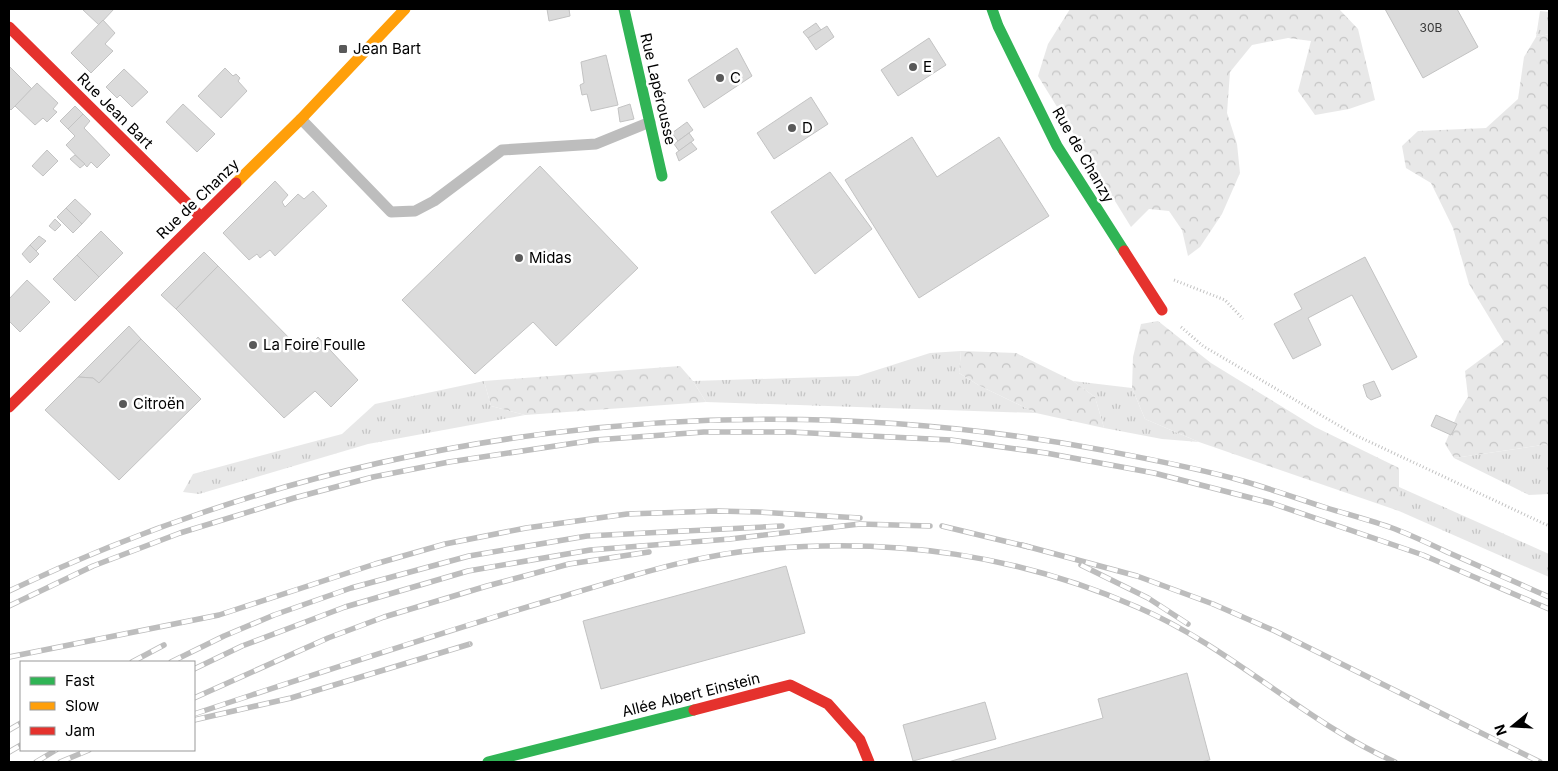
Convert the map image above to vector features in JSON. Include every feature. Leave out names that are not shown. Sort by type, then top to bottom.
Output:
[{"type":"street","name":"Rue de Chanzy","points":[[9,407],[301,119],[405,9]]},
{"type":"street","name":"Rue Lapérousse","points":[[624,9],[662,176]]},
{"type":"street","name":"Rue de Chanzy","points":[[992,9],[998,26],[1057,146],[1162,310]]},
{"type":"street","name":"Rue Jean Bart","points":[[9,26],[201,217]]},
{"type":"street","name":"Allée Albert Einstein","points":[[488,762],[790,685],[828,704],[860,740],[869,762]]},
{"type":"lane","points":[[301,119],[391,212],[415,211],[434,201],[502,150],[596,144],[650,122]]},
{"type":"path","points":[[1167,278],[1225,300],[1243,319]]},
{"type":"path","points":[[1162,310],[1203,346],[1355,435],[1549,526]]},
{"type":"green space","points":[[1070,9],[1339,9],[1358,29],[1375,100],[1349,109],[1315,115],[1298,91],[1311,41],[1288,38],[1252,45],[1230,72],[1227,113],[1237,144],[1240,173],[1222,214],[1200,247],[1188,256],[1182,230],[1169,211],[1149,209],[1131,227],[1038,76],[1048,44]]},
{"type":"green space","points":[[1540,11],[1549,12],[1549,34],[1536,37]]},
{"type":"green space","points":[[1549,34],[1549,444],[1454,458],[1445,444],[1458,413],[1468,397],[1465,371],[1504,342],[1469,284],[1453,228],[1431,183],[1406,168],[1402,146],[1418,131],[1486,128],[1518,99],[1524,57],[1536,37]]},
{"type":"green space","points":[[1158,321],[1211,363],[1315,427],[1399,468],[1399,511],[1199,442],[1145,419],[1132,388],[1133,357],[1141,324]]},
{"type":"green space","points":[[961,351],[959,373],[980,386],[1036,413],[706,402],[693,381],[858,376],[930,353]]},
{"type":"green space","points":[[961,351],[1016,353],[1073,381],[1095,397],[1104,428],[1036,413],[980,386],[959,373]]},
{"type":"green space","points":[[680,366],[693,381],[706,402],[525,415],[491,406],[484,381]]},
{"type":"green space","points":[[484,381],[491,406],[525,415],[368,444],[199,494],[183,492],[193,474],[342,434],[375,404]]},
{"type":"green space","points":[[1073,381],[1132,388],[1145,419],[1199,442],[1162,439],[1104,428],[1095,397]]},
{"type":"green space","points":[[1549,444],[1549,494],[1529,495],[1454,458]]},
{"type":"green space","points":[[1399,487],[1549,554],[1549,577],[1399,511]]},
{"type":"building","points":[[82,9],[114,9],[99,25]]},
{"type":"building","points":[[547,9],[569,9],[570,16],[549,21]]},
{"type":"building","points":[[1385,9],[1457,9],[1478,47],[1423,78]]},
{"type":"building","points":[[103,20],[115,33],[105,44],[113,51],[91,73],[71,53]]},
{"type":"building","points":[[816,23],[821,30],[808,38],[803,32]]},
{"type":"building","points":[[827,26],[834,37],[816,50],[808,38]]},
{"type":"building","name":"E","points":[[929,38],[946,65],[898,96],[881,70]]},
{"type":"building","name":"C","points":[[737,48],[752,76],[704,108],[688,80]]},
{"type":"building","points":[[606,55],[618,105],[591,111],[587,94],[582,95],[580,85],[584,83],[581,62]]},
{"type":"building","points":[[9,66],[32,89],[11,110],[9,108]]},
{"type":"building","points":[[225,68],[233,76],[236,74],[240,78],[238,81],[247,91],[221,118],[198,96]]},
{"type":"building","points":[[124,69],[148,92],[132,107],[120,95],[117,98],[106,87]]},
{"type":"building","points":[[37,83],[58,103],[53,109],[57,112],[47,122],[43,118],[35,125],[15,106]]},
{"type":"building","name":"D","points":[[811,97],[828,124],[774,159],[757,133]]},
{"type":"building","points":[[183,104],[215,134],[197,152],[166,122]]},
{"type":"building","points":[[630,104],[634,119],[620,122],[618,108]]},
{"type":"building","points":[[75,106],[83,114],[68,129],[60,121]]},
{"type":"building","points":[[83,114],[90,121],[84,128],[110,155],[97,168],[91,162],[87,167],[66,145],[75,136],[68,129]]},
{"type":"building","points":[[687,122],[693,130],[678,141],[672,133]]},
{"type":"building","points":[[689,133],[694,140],[679,151],[674,144]]},
{"type":"building","points":[[912,137],[937,177],[999,137],[1049,216],[919,298],[845,180]]},
{"type":"building","points":[[691,142],[697,149],[679,161],[676,153]]},
{"type":"building","points":[[47,150],[58,161],[43,176],[32,166]]},
{"type":"building","points":[[75,155],[85,164],[80,168],[70,159]]},
{"type":"building","points":[[540,166],[638,268],[556,346],[533,322],[475,374],[402,300]]},
{"type":"building","points":[[830,172],[872,229],[815,274],[771,212]]},
{"type":"building","points":[[275,181],[288,195],[282,202],[285,207],[298,194],[304,199],[313,191],[327,206],[275,256],[270,250],[260,258],[257,254],[249,260],[223,233]]},
{"type":"building","points":[[75,199],[91,214],[82,224],[66,208]]},
{"type":"building","points":[[66,208],[82,224],[73,233],[57,217]]},
{"type":"building","points":[[55,219],[61,225],[55,231],[49,226]]},
{"type":"building","points":[[101,231],[123,253],[99,277],[77,255]]},
{"type":"building","points":[[39,236],[46,241],[36,251],[30,245]]},
{"type":"building","points":[[30,245],[39,254],[30,263],[22,254]]},
{"type":"building","points":[[204,252],[218,266],[176,309],[161,295]]},
{"type":"building","points":[[77,255],[99,277],[75,301],[53,279]]},
{"type":"building","points":[[1365,257],[1417,357],[1392,370],[1352,295],[1308,318],[1321,345],[1293,359],[1274,324],[1302,309],[1294,294]]},
{"type":"building","name":"La Foire Foulle","points":[[218,266],[303,352],[318,337],[358,380],[331,407],[315,391],[284,418],[176,309]]},
{"type":"building","points":[[27,280],[50,302],[20,332],[9,321],[9,299]]},
{"type":"building","points":[[129,326],[141,339],[99,383],[93,378],[78,377]]},
{"type":"building","name":"Citroën","points":[[141,339],[201,399],[119,480],[45,410],[78,377],[93,378],[99,383]]},
{"type":"building","points":[[1374,381],[1381,396],[1371,400],[1367,397],[1363,385]]},
{"type":"building","points":[[1436,415],[1457,424],[1451,435],[1431,426]]},
{"type":"building","points":[[786,566],[805,633],[601,689],[583,621]]},
{"type":"building","points":[[1187,673],[1210,760],[1200,762],[948,762],[1103,718],[1098,699]]},
{"type":"building","points":[[985,702],[996,739],[913,761],[903,725]]},
{"type":"railway","points":[[9,591],[139,536],[271,491],[407,457],[544,434],[683,422],[823,420],[963,430],[1102,450],[1208,472],[1254,484],[1395,529],[1549,597]]},
{"type":"railway","points":[[9,606],[93,566],[180,533],[294,498],[373,477],[449,462],[595,440],[704,432],[790,432],[951,440],[1046,453],[1154,473],[1271,503],[1423,555],[1549,609]]},
{"type":"railway","points":[[9,657],[219,615],[375,564],[445,544],[526,528],[627,514],[717,511],[860,518]]},
{"type":"railway","points":[[195,669],[242,646],[345,607],[468,571],[590,550],[730,539],[860,524],[930,526]]},
{"type":"railway","points":[[173,661],[224,636],[274,615],[351,588],[469,556],[587,536],[782,526]]},
{"type":"railway","points":[[942,526],[1029,547]]},
{"type":"railway","points":[[1022,545],[1137,576],[1213,604],[1275,631],[1540,762]]},
{"type":"railway","points":[[195,714],[469,625],[663,567],[715,556],[767,549],[863,546],[956,554],[1002,563],[1047,574],[1137,607],[1171,623],[1204,642],[1329,726],[1395,762]]},
{"type":"railway","points":[[195,698],[328,638],[384,617],[569,564],[649,552]]},
{"type":"railway","points":[[1081,565],[1148,598],[1188,624]]},
{"type":"railway","points":[[195,720],[291,698],[470,644]]},
{"type":"railway","points":[[134,661],[164,645]]},
{"type":"railway","points":[[9,730],[20,724]]},
{"type":"railway","points":[[9,752],[20,746]]},
{"type":"railway","points":[[36,762],[54,751]]},
{"type":"railway","points":[[60,762],[87,751]]},
{"type":"traffic: fast","points":[[624,9],[662,176]]},
{"type":"traffic: fast","points":[[992,9],[998,26],[1057,146],[1124,251]]},
{"type":"traffic: fast","points":[[488,762],[694,710]]},
{"type":"traffic: slow","points":[[236,183],[301,119],[405,9]]},
{"type":"traffic: jam","points":[[9,27],[201,217]]},
{"type":"traffic: jam","points":[[9,407],[236,183]]},
{"type":"traffic: jam","points":[[1124,251],[1162,310]]},
{"type":"traffic: jam","points":[[694,710],[790,685],[828,704],[860,740],[869,762]]},
{"type":"place","name":"Jean Bart","points":[[343,49]]},
{"type":"place","name":"E","points":[[913,67]]},
{"type":"place","name":"C","points":[[720,78]]},
{"type":"place","name":"D","points":[[792,128]]},
{"type":"place","name":"Midas","points":[[519,258]]},
{"type":"place","name":"La Foire Foulle","points":[[253,345]]},
{"type":"place","name":"Citroën","points":[[123,404]]}]
